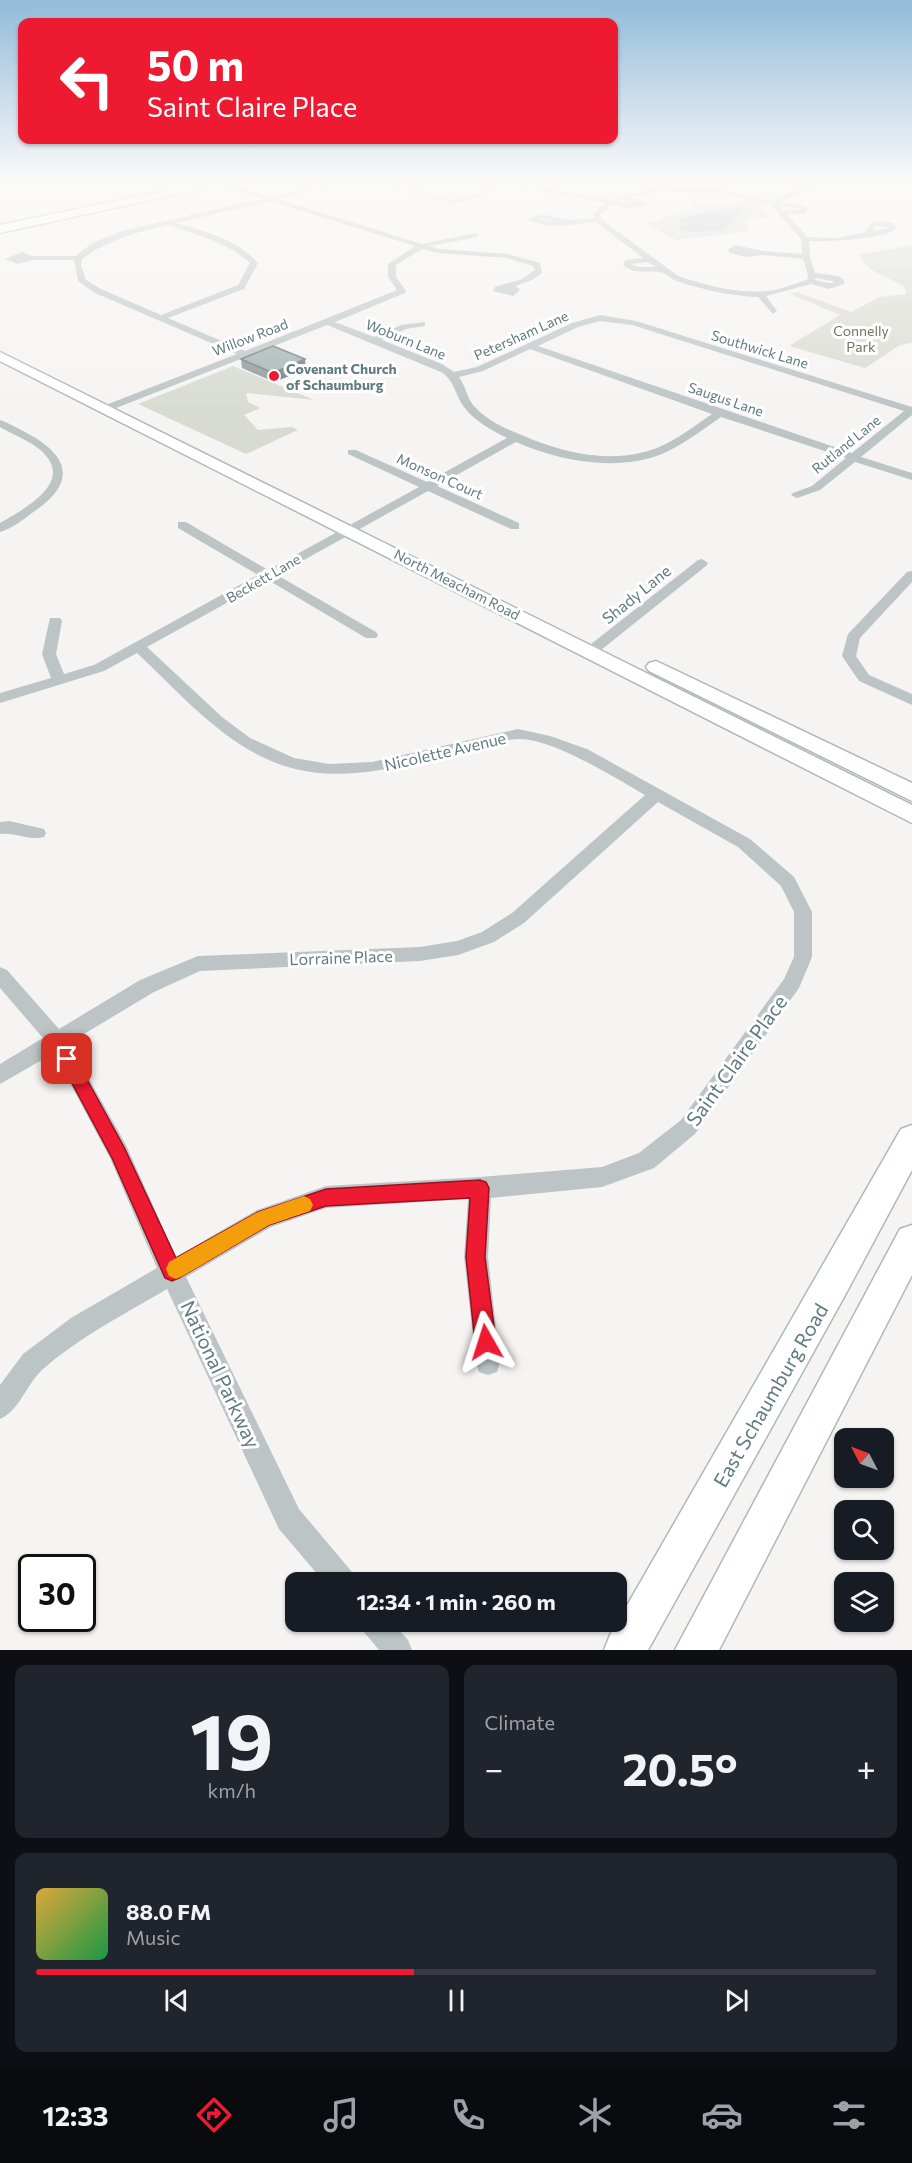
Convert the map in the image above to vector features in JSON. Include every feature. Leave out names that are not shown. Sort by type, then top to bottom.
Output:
[{"type":"main road","name":"North Meacham Road","points":[[0,342],[114,406]]},
{"type":"main road","name":"North Meacham Road","points":[[0,356],[114,406],[597,646],[912,793]]},
{"type":"main road","name":"North Meacham Road","points":[[597,646],[912,815]]},
{"type":"main road","name":"East Schaumburg Road","points":[[625,1650],[912,1139]]},
{"type":"main road","points":[[696,1650],[912,1241]]},
{"type":"street","points":[[78,259],[77,265],[82,281],[98,291],[245,354]]},
{"type":"street","points":[[163,317],[241,286],[254,263],[250,259]]},
{"type":"street","name":"Willow Road","points":[[114,406],[397,295],[402,291],[392,277],[392,264],[398,259]]},
{"type":"street","points":[[511,287],[535,276],[539,271],[537,265],[518,259]]},
{"type":"street","points":[[663,269],[638,270],[627,265],[629,262],[652,259],[675,278],[667,283],[693,292],[702,292],[711,288],[760,294],[811,279],[806,259]]},
{"type":"street","points":[[760,294],[773,311]]},
{"type":"street","name":"Petersham Lane","points":[[453,375],[480,369],[575,325],[600,318]]},
{"type":"street","name":"Southwick Lane","points":[[600,318],[633,323],[912,410]]},
{"type":"street","name":"Woburn Lane","points":[[326,322],[439,366],[453,375],[469,408],[488,423],[517,437],[584,458],[615,460],[647,455],[668,447],[720,413]]},
{"type":"street","points":[[373,341],[404,327],[422,324]]},
{"type":"street","name":"Saugus Lane","points":[[530,346],[912,477]]},
{"type":"street","name":"Rutland Lane","points":[[797,495],[816,488],[912,410]]},
{"type":"street","points":[[0,423],[53,456],[59,469],[57,484],[49,494],[31,509],[0,528]]},
{"type":"street","name":"Beckett Lane","points":[[0,698],[99,668],[140,648],[517,437]]},
{"type":"street","name":"Monson Court","points":[[352,452],[515,526]]},
{"type":"street","points":[[182,525],[371,635]]},
{"type":"street","name":"Shady Lane","points":[[597,646],[702,563]]},
{"type":"street","points":[[912,575],[853,636],[849,656],[864,678],[912,700]]},
{"type":"street","points":[[55,621],[49,654],[59,681]]},
{"type":"street","name":"Nicolette Avenue","points":[[140,648],[217,720],[245,742],[291,763],[329,769],[372,767],[518,734],[550,741],[582,753],[744,843],[788,882],[803,912]]},
{"type":"street","name":"Lorraine Place","points":[[0,1075],[147,986],[198,964],[420,954],[458,948],[488,937],[518,918],[657,794]]},
{"type":"street","points":[[0,828],[9,827],[38,833]]},
{"type":"street","name":"Saint Claire Place","points":[[0,1406],[32,1363],[80,1327],[265,1218],[326,1197],[480,1188],[602,1177],[645,1161],[688,1127],[792,983],[803,957],[803,912]]},
{"type":"street","name":"National Parkway","points":[[0,975],[57,1040],[118,1152],[289,1519],[334,1572]]},
{"type":"street","points":[[480,1188],[476,1257],[488,1363]]},
{"type":"street","points":[[383,1632],[398,1650]]},
{"type":"green space","name":"Connelly Park","points":[[862,259],[912,259],[912,343],[900,345],[865,368],[789,346],[840,315],[790,294],[797,292],[851,312],[880,297],[906,294],[905,287],[870,269]]},
{"type":"green space","points":[[233,366],[314,400],[246,393],[248,402],[260,408],[244,415],[258,430],[292,427],[298,430],[246,454],[138,404]]},
{"type":"building","points":[[273,346],[305,359],[273,373],[241,359]]},
{"type":"slow traffic","points":[[176,1269],[265,1218],[304,1205]]},
{"type":"place","name":"Covenant Church of Schaumburg","points":[[274,376]]},
{"type":"route","points":[[67,1059],[118,1152],[172,1271],[265,1218],[326,1197],[480,1188],[476,1257],[486,1342]]}]
